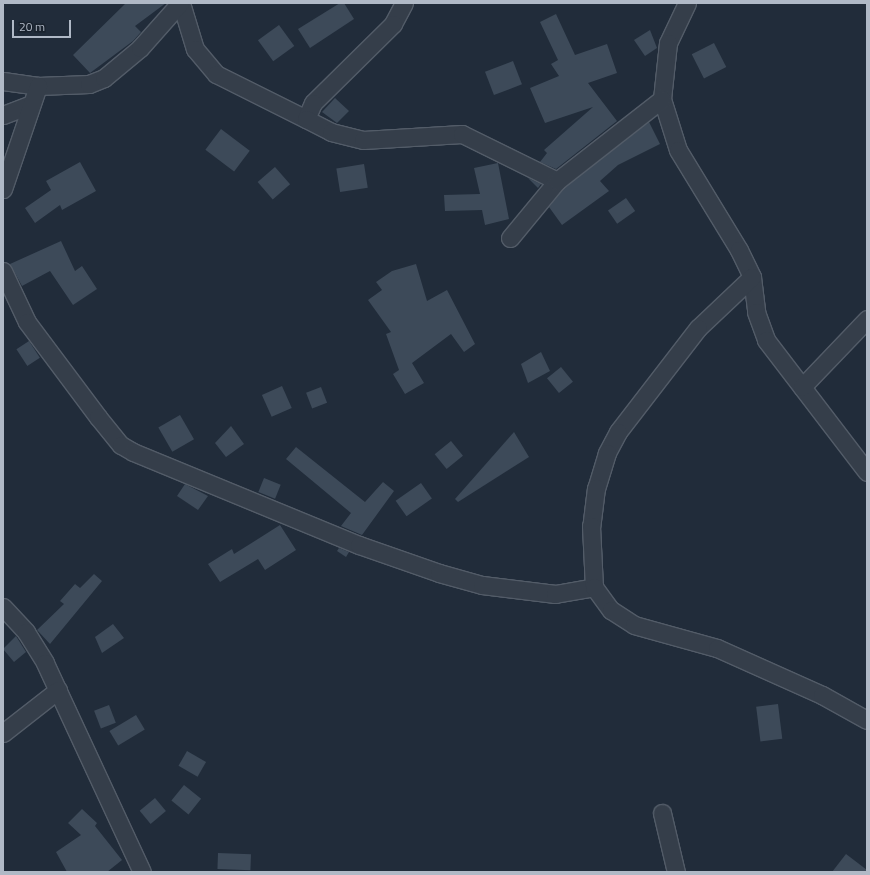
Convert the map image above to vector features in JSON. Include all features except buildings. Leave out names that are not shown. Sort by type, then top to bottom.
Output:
[{"type":"street","points":[[3,81],[38,86],[89,84],[104,78],[140,48],[180,3]]},
{"type":"street","points":[[180,3],[195,49],[216,74],[331,132],[363,140],[462,134],[557,181]]},
{"type":"street","points":[[306,119],[313,103],[393,24],[404,3]]},
{"type":"street","points":[[687,3],[668,43],[662,99],[678,150],[739,250],[752,277],[756,312],[766,340],[867,472]]},
{"type":"street","points":[[3,189],[38,86]]},
{"type":"street","points":[[510,238],[557,181],[662,99]]},
{"type":"street","points":[[3,115],[31,104]]},
{"type":"street","points":[[3,271],[27,322],[98,417],[133,452],[352,543],[439,573],[482,585],[555,594],[594,587]]},
{"type":"street","points":[[752,277],[698,328],[618,432],[607,453],[596,488],[591,526],[594,587],[611,610],[634,625],[717,648],[822,695],[867,720]]},
{"type":"street","points":[[802,387],[867,319]]},
{"type":"street","points":[[3,607],[26,632],[58,690],[142,872]]},
{"type":"street","points":[[3,733],[58,690]]},
{"type":"street","points":[[662,813],[676,872]]}]
